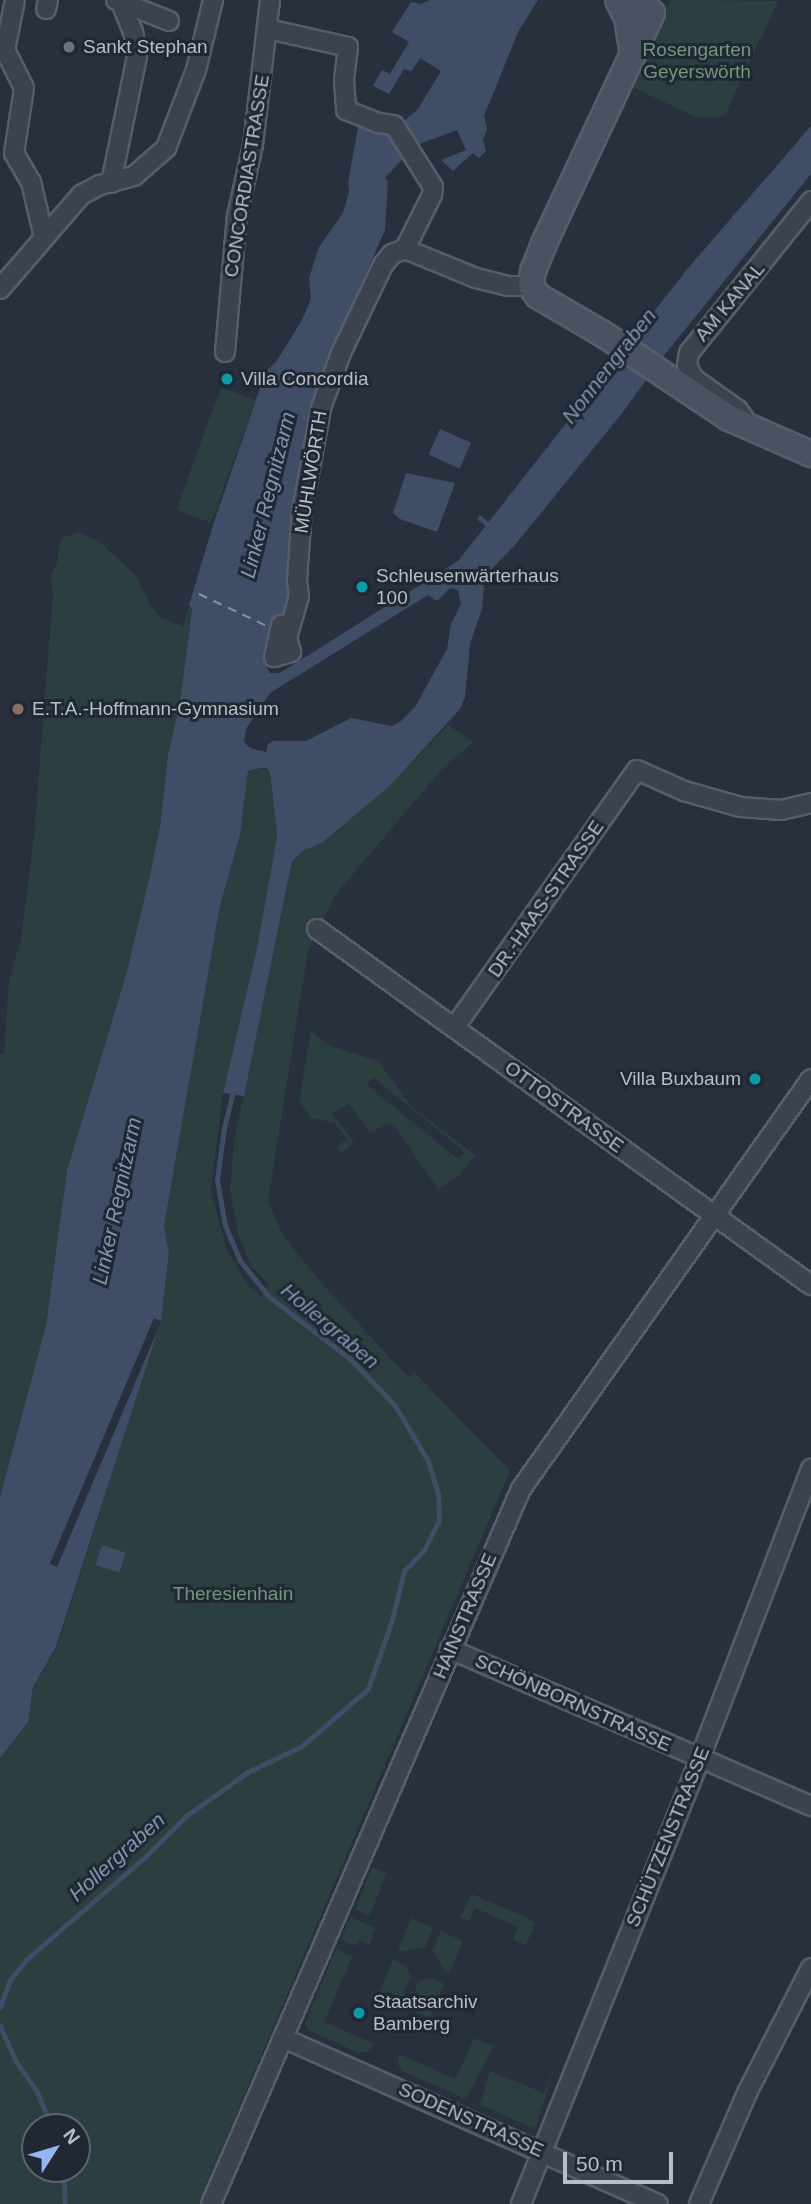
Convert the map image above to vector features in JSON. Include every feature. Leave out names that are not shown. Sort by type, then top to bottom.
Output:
[{"type":"street","points":[[15,0],[5,50],[24,88],[14,153],[31,182],[44,237]]},
{"type":"street","points":[[0,289],[82,195],[134,176],[153,163],[166,148],[196,70],[213,0]]},
{"type":"street","name":"CONCORDIASTRASSE","points":[[225,352],[237,216],[253,145],[270,0]]},
{"type":"street","points":[[618,0],[627,18],[633,56]]},
{"type":"street","points":[[111,183],[137,57],[133,32],[118,2]]},
{"type":"street","points":[[118,2],[169,22]]},
{"type":"street","points":[[531,286],[544,244],[633,56],[649,4]]},
{"type":"street","points":[[268,29],[348,47],[344,80],[346,110],[359,117],[386,124],[410,149],[433,191],[398,251],[476,278],[508,286],[531,286]]},
{"type":"street","name":"AM KANAL","points":[[751,429],[738,410],[693,378],[687,365],[689,353],[811,201]]},
{"type":"street","name":"MÜHLWÖRTH","points":[[281,625],[274,657],[291,652],[287,638],[299,596],[297,580],[303,500],[321,408],[360,312],[398,251]]},
{"type":"street","points":[[531,286],[538,296],[603,334],[751,429],[811,454]]},
{"type":"street","name":"DR.-HAAS-STRASSE","points":[[454,1028],[637,771],[684,791],[741,807],[781,810],[811,803]]},
{"type":"street","name":"OTTOSTRASSE","points":[[317,929],[811,1285]]},
{"type":"street","name":"HAINSTRASSE","points":[[211,2204],[450,1649],[529,1475],[811,1079]]},
{"type":"street","name":"SCHÜTZENSTRASSE","points":[[522,2204],[700,1758],[811,1469]]},
{"type":"street","name":"SCHÖNBORNSTRASSE","points":[[450,1649],[811,1806]]},
{"type":"street","points":[[699,2204],[748,2091],[811,1969]]},
{"type":"street","name":"SODENSTRASSE","points":[[283,2038],[658,2204]]},
{"type":"green space","name":"Rosengarten Geyerswörth","points":[[671,0],[778,1],[725,115],[698,118],[632,87]]},
{"type":"green space","points":[[221,387],[256,400],[211,523],[176,510]]},
{"type":"green space","points":[[79,532],[99,541],[137,577],[151,607],[160,617],[183,627],[189,605],[192,609],[180,702],[168,755],[160,826],[150,875],[126,975],[67,1170],[46,1325],[0,1497],[0,1054],[4,1054],[9,981],[21,938],[34,837],[53,592],[50,578],[57,563],[59,544],[64,537]]},
{"type":"green space","name":"Theresienhain","points":[[448,725],[473,742],[442,769],[336,894],[308,951],[268,1201],[284,1237],[324,1286],[409,1378],[414,1372],[510,1471],[198,2204],[0,2204],[0,1758],[28,1722],[33,1687],[57,1647],[161,1320],[169,1253],[164,1226],[220,906],[240,835],[248,771],[267,768],[270,773],[277,836],[257,948],[223,1093],[211,1190],[226,1248],[248,1286],[261,1296],[269,1284],[251,1266],[238,1233],[230,1191],[234,1142],[292,861],[303,851],[323,842],[390,786]]},
{"type":"green space","points":[[311,1031],[330,1046],[378,1061],[412,1107],[475,1155],[459,1176],[438,1189],[395,1127],[389,1123],[370,1133],[349,1104],[332,1114],[354,1142],[341,1153],[336,1147],[347,1139],[335,1123],[311,1118],[299,1101]],"holes":[[[373,1077],[465,1152],[459,1160],[367,1085]]]},
{"type":"green space","points":[[372,1867],[387,1873],[370,1916],[355,1910]]},
{"type":"green space","points":[[472,1894],[536,1922],[526,1945],[513,1940],[518,1927],[475,1908],[469,1921],[460,1917]]},
{"type":"green space","points":[[350,1917],[376,1928],[369,1945],[359,1940],[356,1946],[341,1940]]},
{"type":"green space","points":[[411,1918],[433,1928],[425,1948],[402,1951],[398,1949]]},
{"type":"green space","points":[[441,1931],[463,1941],[450,1972],[445,1970],[432,1951]]},
{"type":"green space","points":[[336,1949],[352,1957],[324,2022],[375,2044],[367,2052],[359,2053],[308,2030],[305,2024]]},
{"type":"green space","points":[[393,1960],[405,1965],[411,1976],[400,2005],[378,1996]]},
{"type":"green space","points":[[433,1978],[444,1983],[430,2018],[407,2008],[419,1981]]},
{"type":"green space","points":[[474,2038],[494,2046],[466,2099],[403,2071],[398,2065],[399,2054],[456,2079]]},
{"type":"green space","points":[[556,2064],[535,2129],[480,2105],[490,2071],[544,2093]]},
{"type":"water","name":"Linker Regnitzarm","points":[[430,0],[538,0],[519,30],[484,116],[487,129],[483,140],[486,151],[479,158],[473,153],[453,171],[441,160],[466,150],[457,130],[414,146],[385,178],[388,181],[385,230],[338,336],[312,417],[301,464],[293,556],[293,592],[284,626],[268,655],[266,666],[270,673],[280,673],[458,561],[689,267],[811,126],[811,174],[662,358],[623,412],[515,545],[485,576],[482,609],[470,644],[465,697],[460,709],[390,786],[323,842],[303,851],[292,861],[244,1096],[223,1093],[257,948],[277,836],[270,773],[267,768],[248,771],[240,835],[220,906],[164,1226],[169,1253],[161,1321],[56,1647],[33,1687],[28,1722],[0,1758],[0,1497],[46,1325],[67,1170],[126,975],[150,875],[160,826],[168,755],[180,702],[192,609],[189,605],[214,522],[266,371],[276,362],[302,320],[311,299],[309,278],[319,247],[343,213],[361,111],[385,130],[404,121],[418,109],[441,71],[420,58],[411,72],[404,69],[389,94],[373,86],[382,70],[390,74],[409,42],[392,32],[411,2],[420,4]],"holes":[[[450,588],[458,590],[461,604],[451,624],[447,649],[415,707],[401,721],[392,726],[351,718],[306,741],[274,741],[268,744],[266,752],[250,748],[244,742],[246,729],[270,693],[428,595],[437,601]]]},
{"type":"water","points":[[440,429],[471,443],[460,468],[429,455]]},
{"type":"water","points":[[406,473],[455,483],[437,532],[400,519],[393,513]]},
{"type":"water","points":[[102,1545],[126,1553],[119,1573],[96,1565]]},
{"type":"pier","points":[[154,1318],[161,1321],[57,1567],[50,1564]]},
{"type":"waterway","points":[[480,518],[490,526]]},
{"type":"waterway","name":"Hollergraben","points":[[0,2007],[10,1980],[27,1959],[145,1857],[186,1816],[248,1772],[302,1746],[368,1689],[392,1620],[404,1571],[424,1550],[439,1521],[438,1494],[428,1461],[395,1406],[351,1360],[269,1297],[240,1261],[225,1226],[217,1180],[224,1128],[233,1092]]},
{"type":"waterway","name":"Hollergraben","points":[[0,2025],[16,2061],[37,2091],[46,2113]]},
{"type":"waterway","name":"Hollergraben","points":[[64,2183],[65,2204]]},
{"type":"ferry route","points":[[199,594],[271,628]]},
{"type":"place","name":"Sankt Stephan","points":[[69,47]]},
{"type":"place","name":"Villa Concordia","points":[[227,379]]},
{"type":"place","name":"Schleusenwärterhaus 100","points":[[362,587]]},
{"type":"place","name":"E.T.A.-Hoffmann-Gymnasium","points":[[18,709]]},
{"type":"place","name":"Villa Buxbaum","points":[[755,1079]]},
{"type":"place","name":"Staatsarchiv Bamberg","points":[[359,2013]]},
{"type":"water label","name":"Nonnengraben","points":[[609,366]]}]
